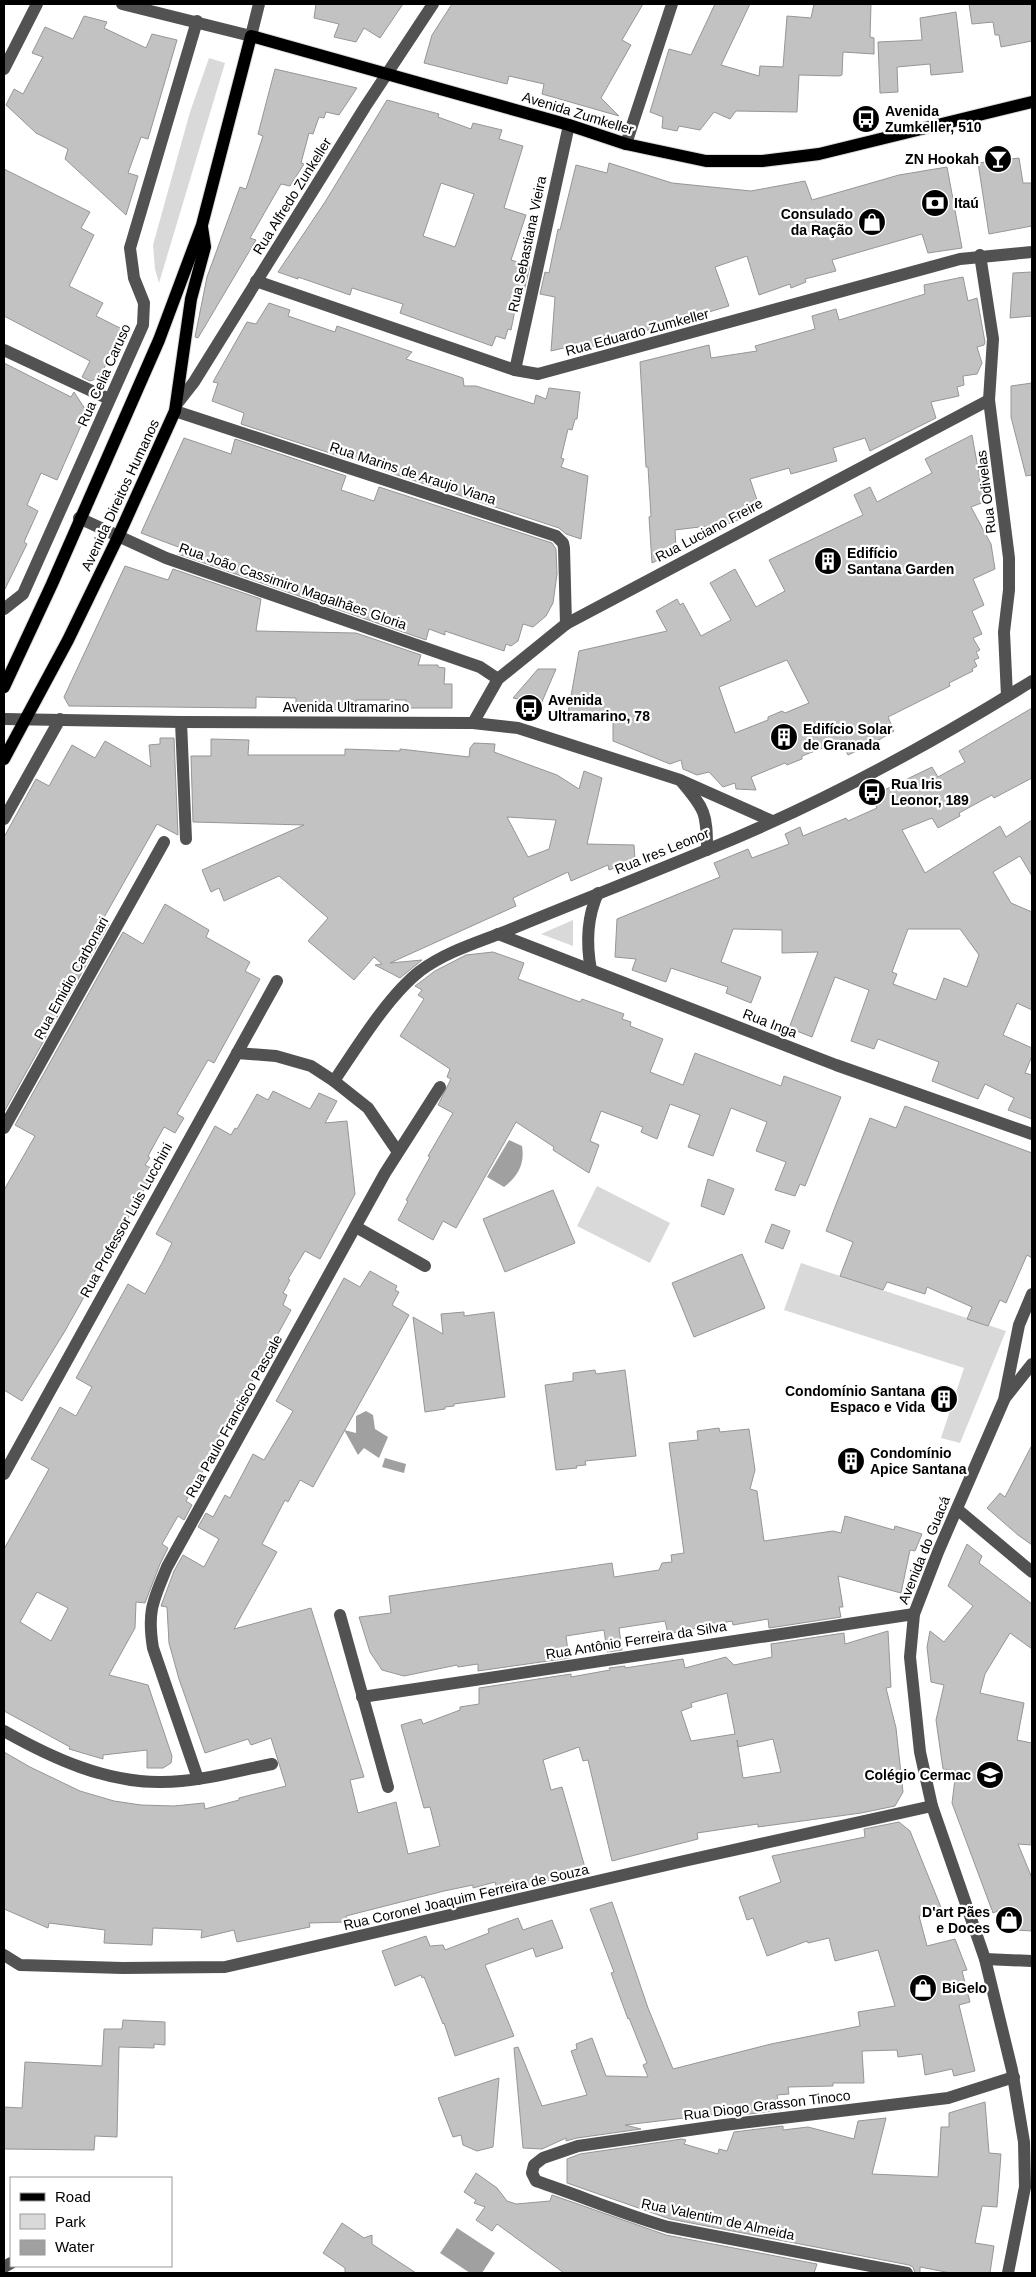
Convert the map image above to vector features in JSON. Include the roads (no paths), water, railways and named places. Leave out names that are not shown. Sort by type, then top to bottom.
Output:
[{"type":"main road","name":"Avenida Zumkeller","points":[[251,36],[568,124],[626,144],[706,161],[762,161],[819,154],[1032,102]]},
{"type":"main road","name":"Avenida Direitos Humanos","points":[[4,686],[52,584],[79,518],[159,340],[202,225],[251,36]]},
{"type":"main road","name":"Avenida Direitos Humanos","points":[[4,759],[27,718],[118,537],[176,408],[191,299],[205,248],[202,225]]},
{"type":"street","points":[[4,69],[37,4]]},
{"type":"street","name":"Avenida Zumkeller","points":[[122,4],[251,36]]},
{"type":"street","name":"Avenida Direitos Humanos","points":[[251,36],[259,4]]},
{"type":"street","name":"Rua Alfredo Zunkeller","points":[[176,408],[433,4]]},
{"type":"street","points":[[626,144],[672,4]]},
{"type":"street","name":"Rua Celia Caruso","points":[[4,609],[23,594],[143,325],[144,303],[134,278],[130,248],[196,21]]},
{"type":"street","name":"Rua Sebastiana Vieira","points":[[515,370],[568,124]]},
{"type":"street","name":"Rua Eduardo Zumkeller","points":[[256,281],[515,370],[538,374],[960,259],[1032,252]]},
{"type":"street","name":"Rua Odivelas","points":[[980,256],[993,339],[990,400],[1009,558],[1009,590],[1004,632],[1007,696]]},
{"type":"street","points":[[4,350],[109,399]]},
{"type":"street","name":"Rua Luciano Freire","points":[[472,723],[498,678],[566,624],[990,400]]},
{"type":"street","name":"Rua Marins de Araujo Viana","points":[[176,408],[556,536],[563,542],[564,548],[566,624]]},
{"type":"street","name":"Rua João Cassimiro Magalhães Gloria","points":[[79,518],[166,558],[480,667],[498,678]]},
{"type":"street","name":"Rua Ires Leonor","points":[[334,1081],[393,999],[418,973],[432,963],[476,942],[707,850],[772,821],[846,786],[1032,681]]},
{"type":"street","name":"Avenida Ultramarino","points":[[4,718],[181,722],[472,723],[518,728],[680,780],[772,821]]},
{"type":"street","points":[[4,819],[60,719]]},
{"type":"street","points":[[181,722],[186,839]]},
{"type":"street","points":[[680,780],[703,808],[707,823],[707,850]]},
{"type":"street","name":"Rua Emidio Carbonari","points":[[4,1128],[164,842]]},
{"type":"street","points":[[591,970],[588,924],[592,905],[598,893]]},
{"type":"street","name":"Rua Inga","points":[[498,934],[836,1065],[1032,1134]]},
{"type":"street","name":"Rua Professor Luis Lucchini","points":[[4,1474],[277,981]]},
{"type":"street","points":[[237,1053],[276,1056],[311,1066],[334,1081],[368,1108],[398,1152]]},
{"type":"street","name":"Rua Paulo Francisco Pascale","points":[[198,1779],[153,1648],[150,1626],[152,1604],[167,1567],[356,1227],[398,1152],[440,1087]]},
{"type":"street","points":[[356,1227],[425,1266]]},
{"type":"street","name":"Avenida do Guacá","points":[[1008,2273],[1028,2187],[1024,2142],[1014,2077],[985,1959],[932,1806],[920,1752],[910,1657],[914,1614],[1004,1400],[1019,1325],[1032,1294]]},
{"type":"street","name":"Avenida do Guacá","points":[[1004,1400],[1032,1364]]},
{"type":"street","points":[[957,1509],[1032,1572]]},
{"type":"street","name":"Rua Antônio Ferreira da Silva","points":[[362,1697],[914,1614]]},
{"type":"street","points":[[340,1615],[388,1787]]},
{"type":"street","points":[[4,1731],[71,1765],[117,1777],[162,1782],[198,1779],[272,1764]]},
{"type":"street","name":"Rua Coronel Joaquim Ferreira de Souza","points":[[4,1956],[20,1965],[122,1968],[225,1967],[932,1806]]},
{"type":"street","points":[[985,1959],[1032,1961]]},
{"type":"street","points":[[4,1966],[20,1965]]},
{"type":"street","name":"Rua Diogo Grasson Tinoco","points":[[532,2172],[534,2165],[544,2158],[578,2146],[724,2125],[948,2098],[1014,2077]]},
{"type":"street","name":"Rua Valentim de Almeida","points":[[532,2172],[536,2181],[660,2225],[907,2273]]},
{"type":"water","points":[[509,1140],[522,1146],[523,1152],[517,1174],[504,1187],[487,1177]]},
{"type":"water","points":[[366,1411],[373,1415],[375,1429],[388,1437],[379,1458],[364,1448],[358,1455],[344,1430],[356,1433],[356,1416]]},
{"type":"water","points":[[385,1458],[406,1464],[404,1473],[382,1467]]},
{"type":"water","points":[[457,2228],[495,2253],[482,2273],[470,2273],[440,2253]]},
{"type":"place","name":"Avenida Zumkeller, 510","points":[[866,119]]},
{"type":"place","name":"ZN Hookah","points":[[998,159]]},
{"type":"place","name":"Itaú","points":[[935,203]]},
{"type":"place","name":"Consulado da Ração","points":[[872,222]]},
{"type":"place","name":"Edifício Santana Garden","points":[[828,561]]},
{"type":"place","name":"Avenida Ultramarino, 78","points":[[529,708]]},
{"type":"place","name":"Edifício Solar de Granada","points":[[784,737]]},
{"type":"place","name":"Rua Iris Leonor, 189","points":[[872,792]]},
{"type":"place","name":"Condomínio Santana Espaco e Vida","points":[[944,1399]]},
{"type":"place","name":"Condomínio Apice Santana","points":[[851,1461]]},
{"type":"place","name":"Colégio Cermac","points":[[990,1775]]},
{"type":"place","name":"D'art Pães e Doces","points":[[1009,1920]]},
{"type":"place","name":"BiGelo","points":[[923,1988]]}]
